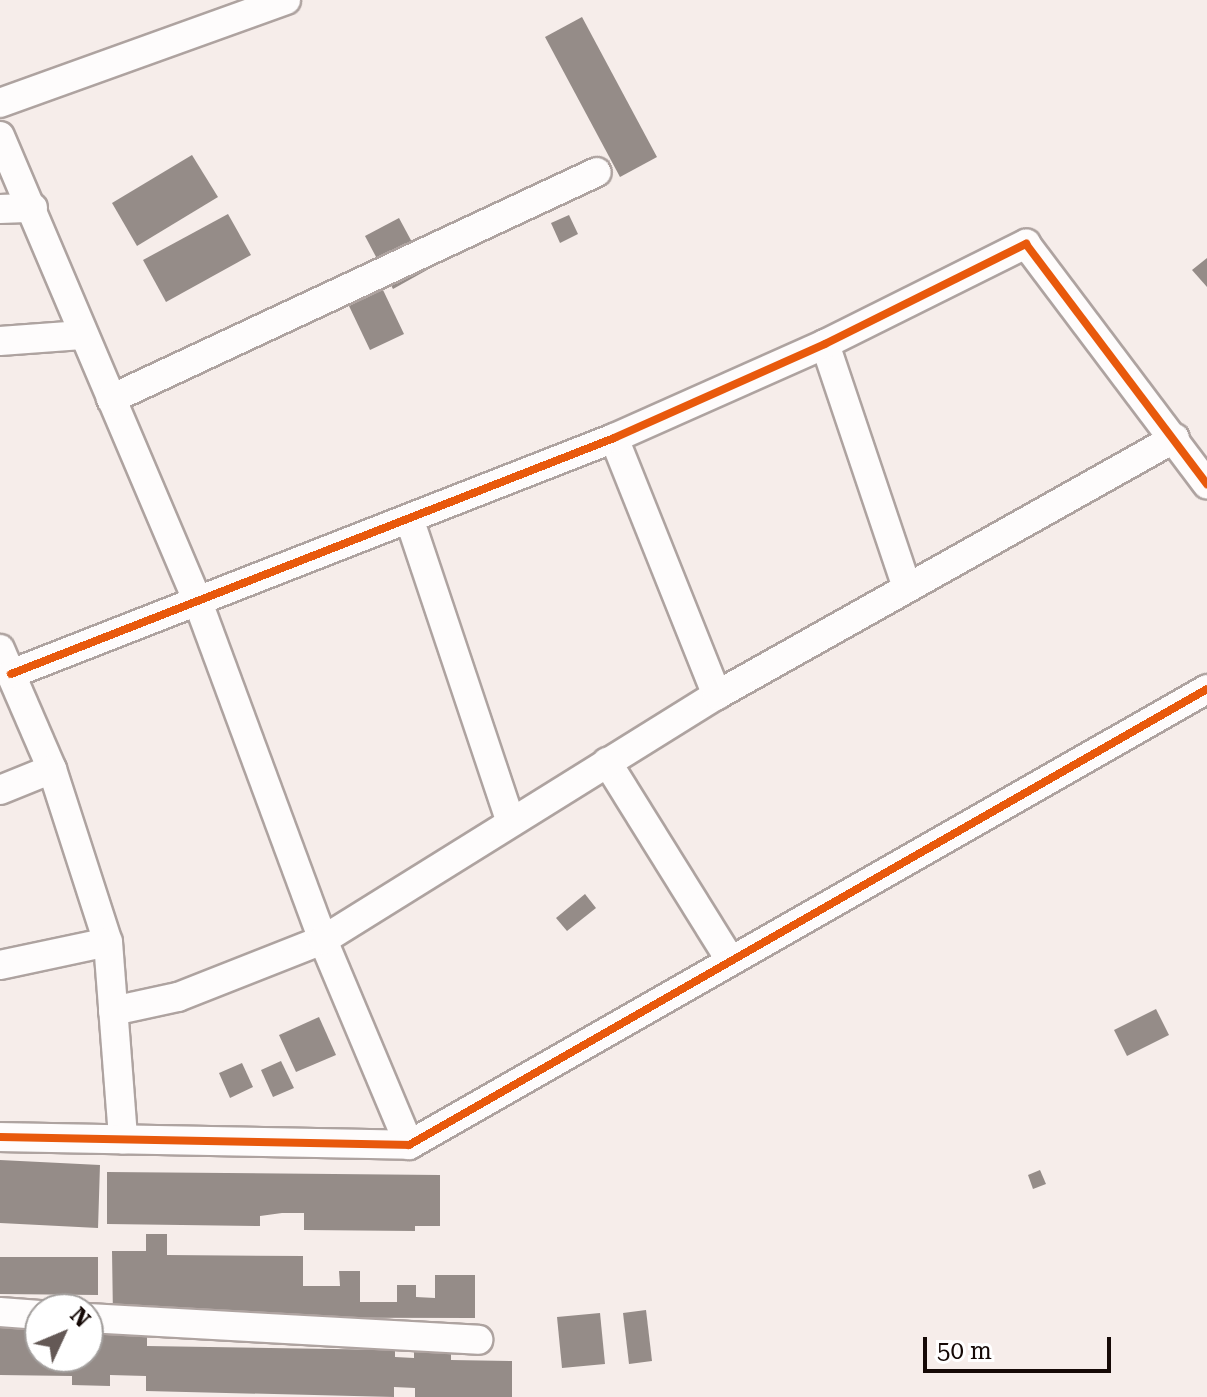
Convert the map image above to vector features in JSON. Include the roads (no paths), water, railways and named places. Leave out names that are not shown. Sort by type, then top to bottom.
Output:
[{"type":"street","points":[[0,103],[286,0]]},
{"type":"street","points":[[0,136],[198,602],[323,940],[409,1145]]},
{"type":"street","points":[[111,399],[597,172]]},
{"type":"street","points":[[0,209],[33,208]]},
{"type":"street","points":[[123,1139],[108,942],[52,769],[6,662],[198,602],[614,438],[825,344],[1026,244],[1207,484]]},
{"type":"street","points":[[0,341],[82,335]]},
{"type":"street","points":[[825,344],[907,588]]},
{"type":"street","points":[[614,438],[717,695]]},
{"type":"street","points":[[113,1011],[178,997],[323,940],[717,695],[1175,438]]},
{"type":"street","points":[[410,521],[511,822]]},
{"type":"street","points":[[0,1137],[409,1145],[1207,689]]},
{"type":"street","points":[[607,762],[731,961]]},
{"type":"street","points":[[0,790],[52,769]]},
{"type":"street","points":[[0,965],[108,942]]},
{"type":"street","points":[[0,1312],[24,1314]]},
{"type":"street","points":[[104,1319],[478,1340]]}]
